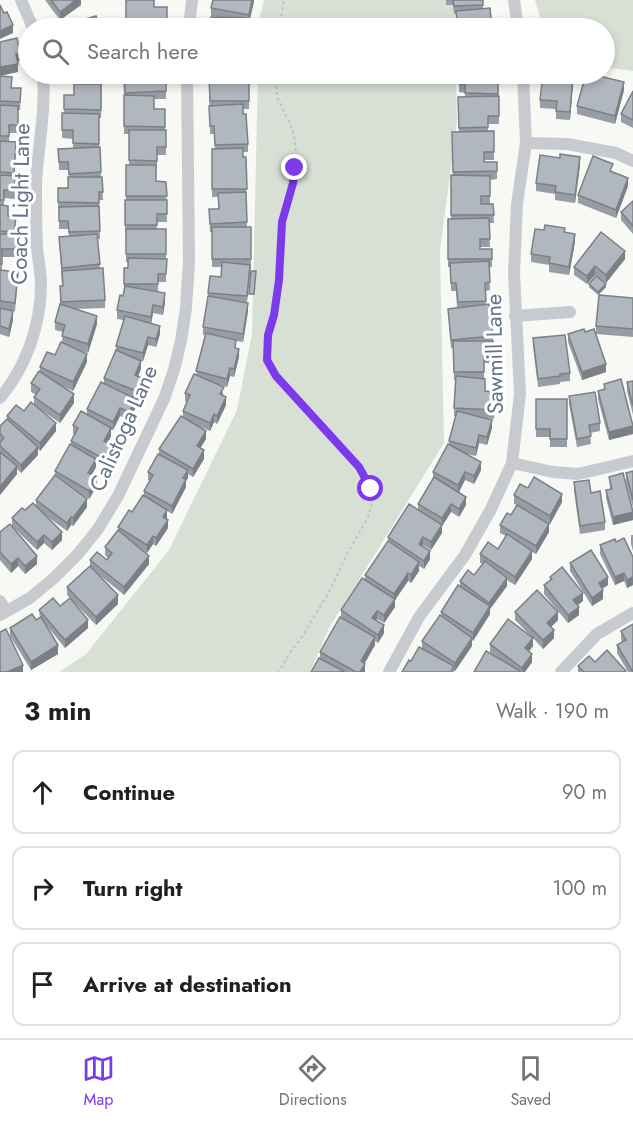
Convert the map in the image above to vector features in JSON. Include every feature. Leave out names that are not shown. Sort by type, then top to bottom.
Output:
[{"type":"street","points":[[21,0],[29,18]]},
{"type":"street","points":[[190,18],[192,0]]},
{"type":"street","points":[[514,0],[517,18]]},
{"type":"street","name":"Coach Light Lane","points":[[2,393],[26,356],[35,332],[38,310],[41,284],[37,247],[36,186],[43,84]]},
{"type":"street","name":"Calistoga Lane","points":[[2,609],[30,598],[54,578],[78,554],[98,529],[118,496],[164,399],[174,370],[186,308],[189,261],[187,84]]},
{"type":"street","name":"Sawmill Lane","points":[[389,672],[419,617],[465,555],[491,509],[512,463],[520,394],[514,273],[517,204],[526,143],[523,84]]},
{"type":"street","points":[[526,143],[567,144],[616,153],[633,160]]},
{"type":"street","points":[[515,316],[570,312]]},
{"type":"street","points":[[512,463],[553,472],[578,474],[633,461]]},
{"type":"street","points":[[561,672],[597,634],[633,613]]},
{"type":"path","points":[[281,18],[284,0]]},
{"type":"path","points":[[277,84],[278,97],[295,140],[296,157],[293,183],[282,222],[279,280],[274,315],[268,335],[267,360],[276,376],[359,467],[371,489],[372,503],[368,518],[328,592],[302,638],[291,651],[279,672]]},
{"type":"shaded area","points":[[264,0],[455,0],[456,18],[260,18]]},
{"type":"shaded area","points":[[535,0],[633,0],[633,71],[615,68],[615,18],[540,18]]},
{"type":"shaded area","points":[[258,84],[456,84],[457,122],[440,250],[444,443],[329,628],[310,672],[59,672],[86,654],[169,550],[237,410],[252,334]]},
{"type":"building","points":[[51,0],[76,0],[60,12]]},
{"type":"building","points":[[126,0],[154,0],[154,7],[167,7],[167,18],[126,18]]},
{"type":"building","points":[[213,0],[252,0],[249,15],[211,8]]},
{"type":"building","points":[[453,0],[483,0],[483,5],[454,6]]},
{"type":"building","points":[[0,5],[4,13],[7,12],[13,25],[0,31]]},
{"type":"building","points":[[490,8],[491,18],[457,18],[456,11]]},
{"type":"building","points":[[17,38],[18,64],[0,67],[0,42]]},
{"type":"building","points":[[0,76],[12,77],[11,88],[21,88],[20,102],[0,101]]},
{"type":"building","points":[[615,80],[624,82],[615,116],[577,106],[583,84],[615,84]]},
{"type":"building","points":[[74,84],[101,84],[101,110],[64,109],[64,95],[74,95]]},
{"type":"building","points":[[125,84],[166,84],[166,91],[125,93]]},
{"type":"building","points":[[209,84],[249,84],[249,101],[210,101]]},
{"type":"building","points":[[465,84],[498,84],[498,94],[465,93]]},
{"type":"building","points":[[542,84],[572,84],[570,112],[556,111],[557,101],[540,100]]},
{"type":"building","points":[[633,91],[633,120],[621,114]]},
{"type":"building","points":[[124,95],[154,96],[154,109],[165,109],[165,127],[124,126]]},
{"type":"building","points":[[499,96],[499,116],[488,116],[488,127],[459,128],[458,97]]},
{"type":"building","points":[[243,104],[248,144],[215,145],[214,126],[210,126],[209,106]]},
{"type":"building","points":[[0,105],[18,106],[18,125],[9,125],[9,136],[0,136]]},
{"type":"building","points":[[62,113],[99,114],[99,144],[73,143],[73,130],[62,130]]},
{"type":"building","points":[[129,130],[166,130],[166,147],[157,147],[157,161],[129,160]]},
{"type":"building","points":[[494,131],[494,152],[484,152],[484,162],[497,162],[497,171],[453,172],[452,132]]},
{"type":"building","points":[[0,141],[16,142],[14,173],[0,172]]},
{"type":"building","points":[[100,147],[101,172],[69,174],[68,162],[59,162],[58,149]]},
{"type":"building","points":[[243,148],[243,157],[246,157],[247,189],[212,189],[212,149]]},
{"type":"building","points":[[560,154],[580,157],[575,195],[555,192],[556,186],[536,183],[540,155],[560,158]]},
{"type":"building","points":[[593,156],[613,164],[610,171],[628,178],[616,210],[578,195]]},
{"type":"building","points":[[126,165],[156,165],[156,181],[166,182],[167,196],[126,196]]},
{"type":"building","points":[[0,175],[15,176],[15,190],[4,190],[4,200],[0,200]]},
{"type":"building","points":[[451,175],[490,176],[490,196],[481,196],[481,204],[493,204],[494,215],[451,215]]},
{"type":"building","points":[[68,177],[102,177],[103,192],[99,192],[99,203],[58,202],[58,188],[68,188]]},
{"type":"building","points":[[246,192],[247,222],[210,224],[209,209],[219,209],[218,193]]},
{"type":"building","points":[[125,200],[167,200],[167,214],[157,214],[157,225],[125,225]]},
{"type":"building","points":[[633,201],[633,226],[621,212]]},
{"type":"building","points":[[0,205],[8,206],[8,216],[16,217],[14,232],[0,231]]},
{"type":"building","points":[[99,206],[100,231],[69,232],[68,221],[59,221],[59,207]]},
{"type":"building","points":[[489,218],[490,239],[480,239],[480,249],[492,249],[492,259],[448,259],[448,219]]},
{"type":"building","points":[[545,225],[565,228],[564,232],[575,234],[569,267],[549,263],[550,257],[531,254],[535,229],[544,230]]},
{"type":"building","points":[[212,227],[251,227],[251,259],[212,259]]},
{"type":"building","points":[[126,229],[166,229],[166,254],[126,254]]},
{"type":"building","points":[[601,232],[625,251],[606,275],[595,266],[587,276],[574,267]]},
{"type":"building","points":[[0,234],[17,234],[17,249],[2,249],[2,264],[0,264]]},
{"type":"building","points":[[97,234],[100,264],[62,268],[59,237]]},
{"type":"building","points":[[128,258],[167,259],[166,274],[158,274],[158,284],[124,284],[124,268],[128,268]]},
{"type":"building","points":[[489,261],[490,282],[485,283],[486,301],[458,302],[456,283],[451,283],[450,263]]},
{"type":"building","points":[[222,262],[250,265],[247,296],[208,293],[210,276],[221,277]]},
{"type":"building","points":[[103,268],[105,300],[61,302],[62,271]]},
{"type":"building","points":[[0,270],[18,272],[15,303],[0,301]]},
{"type":"building","points":[[251,271],[256,271],[254,294],[249,294]]},
{"type":"building","points":[[596,276],[606,284],[598,292],[589,284]]},
{"type":"building","points":[[125,286],[165,293],[163,307],[153,305],[151,317],[117,310],[120,295],[123,296]]},
{"type":"building","points":[[599,295],[633,298],[633,329],[596,326]]},
{"type":"building","points":[[208,296],[248,303],[243,334],[203,327]]},
{"type":"building","points":[[60,304],[97,316],[88,344],[62,336],[65,325],[55,322]]},
{"type":"building","points":[[489,304],[493,336],[451,340],[448,309]]},
{"type":"building","points":[[0,308],[13,311],[9,329],[0,326]]},
{"type":"building","points":[[125,316],[160,326],[156,339],[148,337],[143,353],[116,346]]},
{"type":"building","points":[[584,329],[585,332],[594,329],[606,364],[582,372],[568,334]]},
{"type":"building","points":[[206,333],[236,340],[235,348],[239,349],[234,369],[230,368],[227,379],[196,371]]},
{"type":"building","points":[[565,335],[570,373],[538,379],[533,338]]},
{"type":"building","points":[[453,341],[493,341],[493,355],[484,355],[484,372],[454,372]]},
{"type":"building","points":[[61,342],[87,354],[73,382],[40,367],[47,352],[55,355]]},
{"type":"building","points":[[116,350],[141,361],[135,375],[144,379],[139,392],[104,378]]},
{"type":"building","points":[[39,371],[74,394],[60,415],[34,397],[40,389],[31,383]]},
{"type":"building","points":[[194,374],[224,387],[220,394],[226,397],[217,416],[214,414],[210,423],[183,411],[190,395],[185,393]]},
{"type":"building","points":[[456,376],[485,379],[485,391],[495,392],[494,410],[454,408]]},
{"type":"building","points":[[621,379],[633,426],[609,432],[598,391],[605,389],[604,384]]},
{"type":"building","points":[[633,381],[633,406],[627,382]]},
{"type":"building","points":[[101,382],[136,399],[129,412],[120,408],[113,422],[87,409]]},
{"type":"building","points":[[595,392],[600,423],[589,425],[591,436],[577,439],[569,396]]},
{"type":"building","points":[[536,399],[567,399],[567,439],[550,439],[550,429],[536,429]]},
{"type":"building","points":[[31,402],[56,423],[40,443],[7,416],[16,405],[24,411]]},
{"type":"building","points":[[81,411],[111,428],[104,441],[113,446],[106,460],[71,441],[78,428],[73,425]]},
{"type":"building","points":[[457,411],[492,420],[487,437],[479,435],[476,448],[449,441]]},
{"type":"building","points":[[181,416],[206,431],[197,446],[204,450],[193,469],[159,449]]},
{"type":"building","points":[[7,419],[38,447],[21,465],[0,446],[4,438],[0,434],[0,426]]},
{"type":"building","points":[[70,444],[96,459],[88,473],[97,477],[89,491],[55,471]]},
{"type":"building","points":[[448,444],[481,462],[474,476],[465,472],[458,485],[433,472]]},
{"type":"building","points":[[0,452],[17,466],[0,487]]},
{"type":"building","points":[[158,454],[188,470],[183,478],[186,479],[172,506],[144,491],[153,475],[148,472]]},
{"type":"building","points":[[633,471],[633,500],[626,473]]},
{"type":"building","points":[[623,473],[633,512],[613,517],[606,490],[612,489],[609,477]]},
{"type":"building","points":[[55,475],[87,499],[67,523],[36,500]]},
{"type":"building","points":[[434,477],[466,497],[459,509],[451,504],[442,518],[418,504]]},
{"type":"building","points":[[534,477],[562,494],[550,516],[514,495],[520,484],[528,488]]},
{"type":"building","points":[[589,480],[591,493],[600,491],[605,522],[580,526],[574,482]]},
{"type":"building","points":[[143,495],[167,510],[163,517],[168,520],[156,538],[153,536],[147,545],[118,527]]},
{"type":"building","points":[[33,503],[62,532],[52,542],[44,535],[37,542],[12,518],[22,508],[25,510]]},
{"type":"building","points":[[409,504],[442,525],[431,542],[423,537],[419,544],[430,551],[424,561],[388,537]]},
{"type":"building","points":[[517,505],[549,524],[536,546],[500,525],[507,513],[511,515]]},
{"type":"building","points":[[10,524],[37,556],[25,566],[18,558],[11,564],[0,552],[0,532]]},
{"type":"building","points":[[118,530],[149,556],[124,587],[90,560],[97,552],[107,560],[112,553],[105,547]]},
{"type":"building","points":[[507,534],[532,551],[515,577],[480,554],[488,542],[498,549]]},
{"type":"building","points":[[624,538],[633,557],[633,577],[627,580],[624,573],[615,577],[600,545]]},
{"type":"building","points":[[388,541],[419,562],[411,575],[408,573],[394,594],[365,575]]},
{"type":"building","points":[[591,550],[608,577],[599,583],[603,590],[592,598],[570,563]]},
{"type":"building","points":[[485,561],[507,578],[489,603],[460,581],[468,570],[474,575]]},
{"type":"building","points":[[90,566],[118,595],[96,617],[67,587]]},
{"type":"building","points":[[562,567],[583,593],[573,600],[579,607],[568,615],[544,585]]},
{"type":"building","points":[[362,578],[395,599],[384,615],[377,611],[372,618],[384,625],[378,635],[341,610]]},
{"type":"building","points":[[458,585],[490,606],[473,633],[441,612]]},
{"type":"building","points":[[537,590],[558,612],[547,623],[554,630],[543,640],[515,612]]},
{"type":"building","points":[[53,598],[60,606],[70,598],[88,620],[65,640],[39,610]]},
{"type":"building","points":[[32,614],[36,620],[41,617],[58,645],[31,662],[10,628]]},
{"type":"building","points":[[440,615],[472,638],[455,663],[422,641]]},
{"type":"building","points":[[340,617],[375,637],[361,661],[365,664],[360,672],[320,652]]},
{"type":"building","points":[[508,619],[533,638],[525,648],[532,654],[522,668],[490,644]]},
{"type":"building","points":[[633,624],[633,672],[617,645],[626,640],[621,631]]},
{"type":"building","points":[[6,629],[23,665],[7,672],[0,672],[0,632]]},
{"type":"building","points":[[419,647],[454,666],[451,672],[402,672]]},
{"type":"building","points":[[607,650],[625,672],[584,672],[578,666],[589,656],[595,662]]},
{"type":"building","points":[[486,651],[520,671],[474,672]]},
{"type":"building","points":[[319,658],[345,672],[311,672]]},
{"type":"route","points":[[295,168],[282,222],[279,280],[274,315],[268,335],[267,360],[276,376],[359,467],[371,489]]}]
